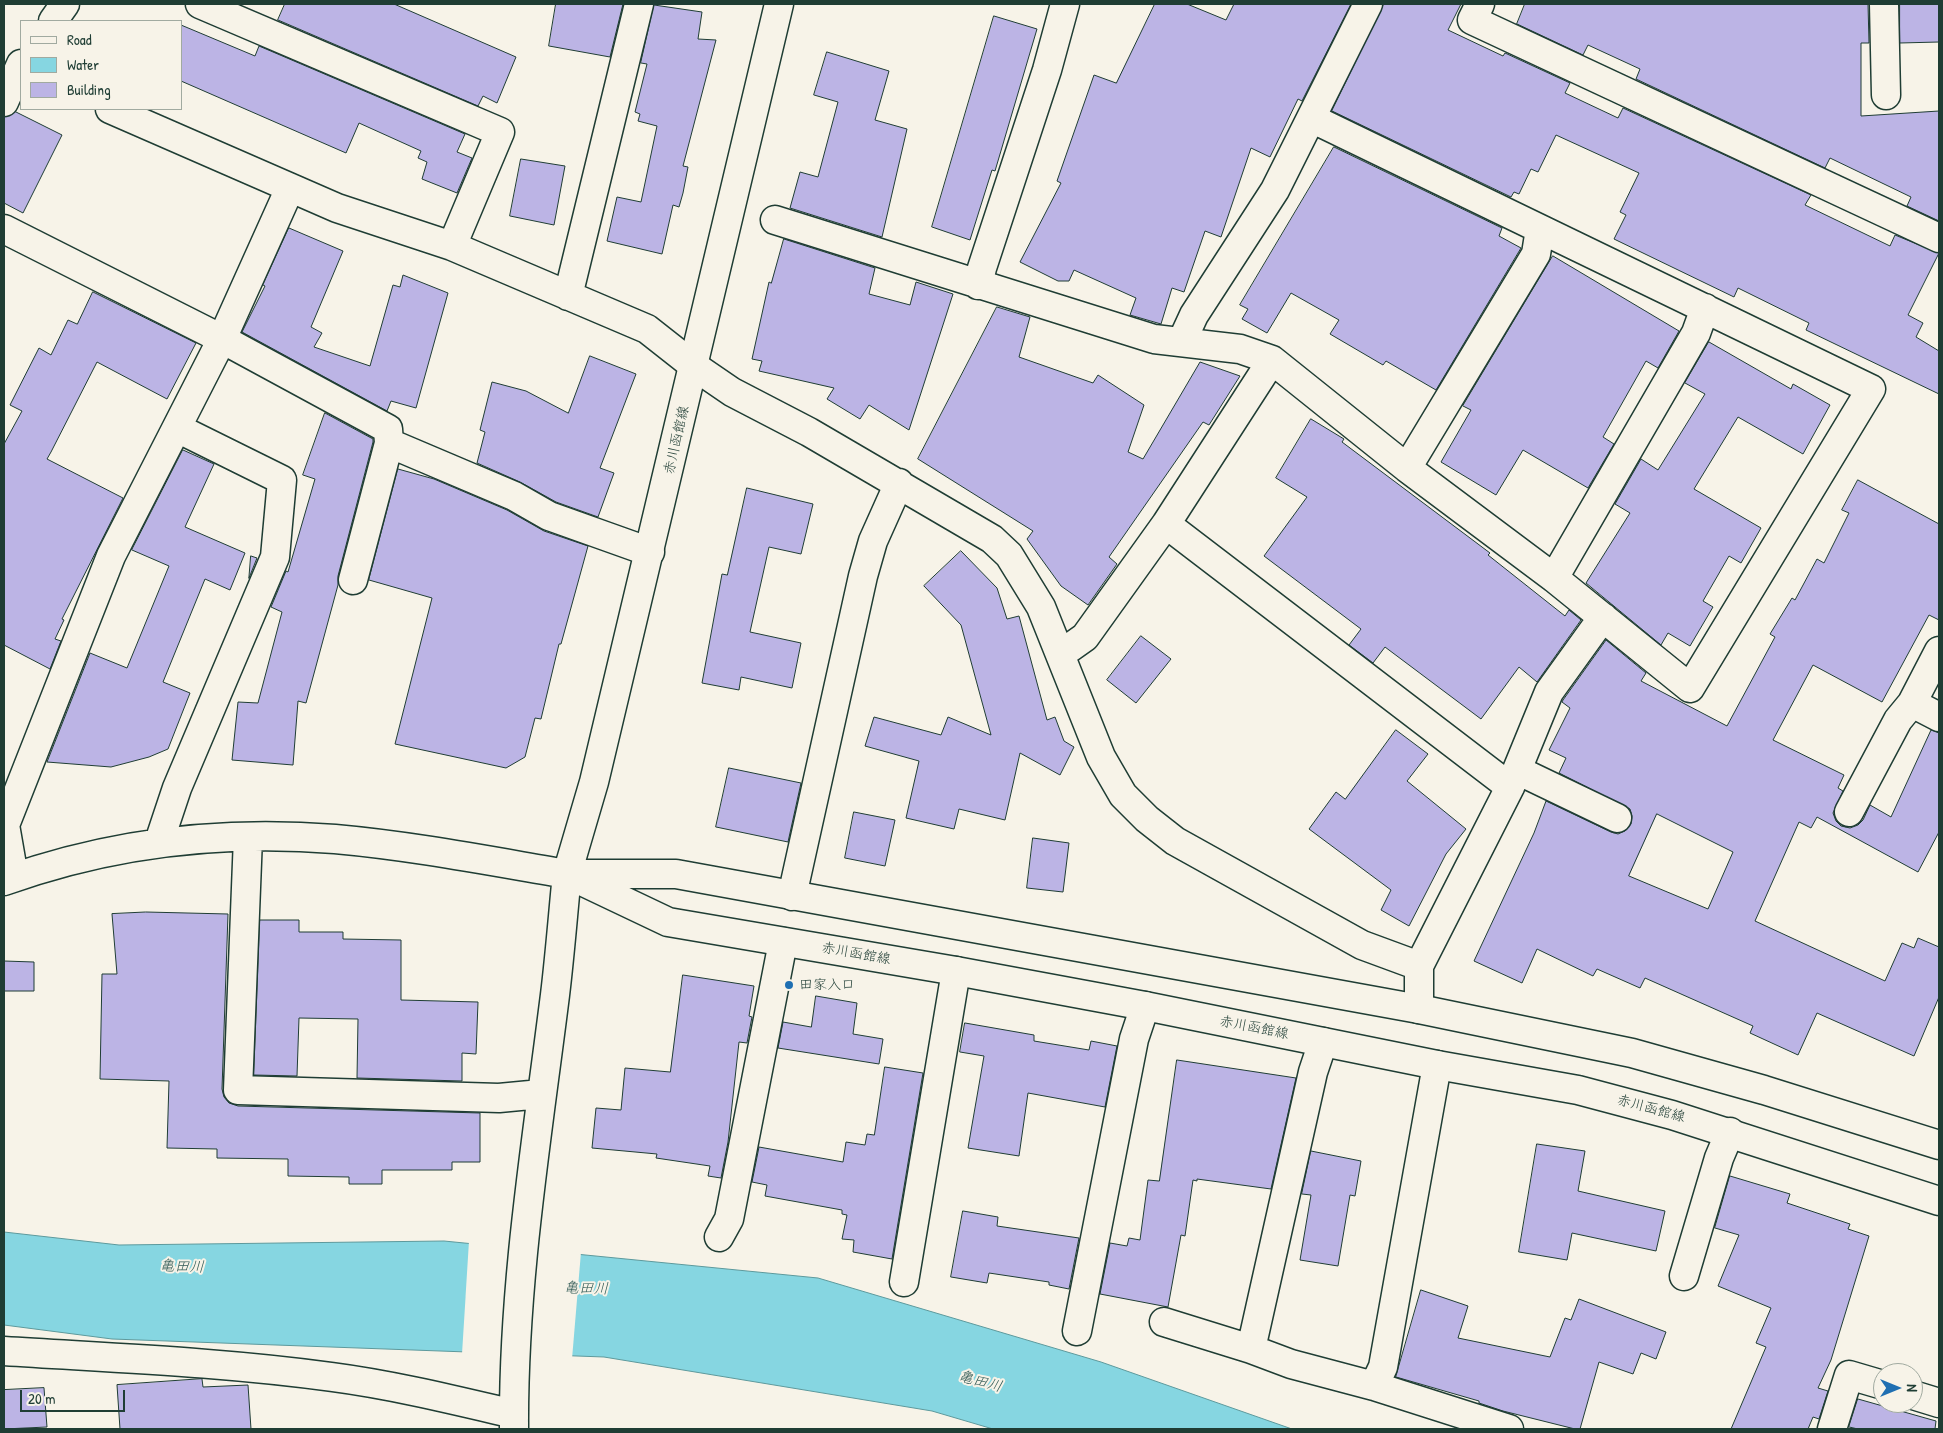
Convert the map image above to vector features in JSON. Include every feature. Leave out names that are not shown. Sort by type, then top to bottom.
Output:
[{"type":"street","points":[[54,20],[65,4]]},
{"type":"street","points":[[200,4],[500,132],[452,246]]},
{"type":"street","points":[[568,296],[639,4]]},
{"type":"street","name":"赤川函館線","points":[[779,4],[594,782],[567,874],[668,922],[956,971],[1145,1006],[1436,1066],[1578,1090],[1730,1132],[1939,1201]]},
{"type":"street","points":[[978,285],[1044,79],[1065,4]]},
{"type":"street","points":[[1182,341],[1194,315],[1275,190],[1368,4]]},
{"type":"street","points":[[1480,4],[1472,20],[1939,238]]},
{"type":"street","points":[[1884,4],[1886,95]]},
{"type":"street","points":[[4,102],[16,66]]},
{"type":"street","points":[[112,110],[337,208],[452,246],[647,329],[694,366],[732,392],[899,483],[992,539],[1009,555],[1041,607],[1100,757],[1123,794],[1147,819],[1175,841],[1362,945],[1418,966]]},
{"type":"street","points":[[775,220],[1154,339],[1240,349],[1272,360],[1408,468],[1554,578],[1690,688],[1871,389],[1311,118]]},
{"type":"street","points":[[290,188],[222,339],[110,556],[6,825],[9,879],[96,854],[159,842],[214,837],[334,839],[567,874],[676,874],[1419,1010],[1632,1053],[1764,1090],[1939,1145]]},
{"type":"street","points":[[4,229],[222,339],[388,429],[389,443],[353,580]]},
{"type":"street","points":[[1408,468],[1536,254],[1540,229]]},
{"type":"street","points":[[1554,578],[1696,332],[1705,308]]},
{"type":"street","points":[[1061,654],[1085,637],[1166,524],[1272,360]]},
{"type":"street","points":[[159,842],[177,788],[275,557],[282,480],[177,428]]},
{"type":"street","points":[[389,443],[514,496],[549,516],[650,552]]},
{"type":"street","points":[[792,896],[863,576],[873,541],[899,483]]},
{"type":"street","points":[[1166,524],[1513,779],[1617,818]]},
{"type":"street","points":[[1419,1010],[1418,966],[1513,779],[1548,692],[1603,617]]},
{"type":"street","points":[[1848,812],[1898,720],[1912,703],[1939,652]]},
{"type":"street","points":[[1912,703],[1939,717]]},
{"type":"street","points":[[248,837],[238,1090],[499,1098],[541,1094]]},
{"type":"street","points":[[4,1351],[168,1360],[323,1376],[382,1385],[514,1414],[526,1214],[555,994],[567,874]]},
{"type":"street","points":[[719,1238],[728,1219],[783,942]]},
{"type":"street","points":[[904,1282],[956,971]]},
{"type":"street","points":[[1077,1331],[1134,1039],[1145,1006]]},
{"type":"street","points":[[1251,1350],[1314,1072],[1323,1042]]},
{"type":"street","points":[[1374,1386],[1383,1367],[1436,1066]]},
{"type":"street","points":[[1684,1276],[1718,1158],[1730,1132]]},
{"type":"street","points":[[1164,1322],[1291,1364],[1374,1386],[1510,1429]]},
{"type":"street","points":[[1832,1429],[1848,1375],[1873,1382]]},
{"type":"street","points":[[1923,1398],[1939,1403]]},
{"type":"water","name":"亀田川","points":[[4,1232],[119,1245],[444,1241],[818,1278],[1101,1362],[1292,1429],[993,1429],[932,1411],[604,1357],[112,1339],[4,1325]]},
{"type":"pier","points":[[469,1241],[581,1252],[572,1359],[462,1354]]},
{"type":"building","points":[[285,4],[394,4],[516,57],[497,103],[483,96],[478,106],[278,20]]},
{"type":"building","points":[[556,4],[623,4],[610,57],[549,46]]},
{"type":"building","points":[[1155,4],[1187,4],[1226,20],[1234,4],[1351,4],[1302,101],[1298,99],[1270,157],[1251,148],[1221,237],[1205,231],[1184,292],[1172,288],[1161,324],[1130,315],[1136,298],[1074,270],[1069,281],[1058,281],[1020,262],[1061,183],[1057,181],[1094,75],[1116,83]]},
{"type":"building","points":[[1384,4],[1461,4],[1448,30],[1503,56],[1505,53],[1570,83],[1565,93],[1618,118],[1623,108],[1811,195],[1805,205],[1890,246],[1895,235],[1939,253],[1908,315],[1923,323],[1916,337],[1939,351],[1939,394],[1806,330],[1809,323],[1738,288],[1734,297],[1614,239],[1626,215],[1620,212],[1639,173],[1556,135],[1538,172],[1531,169],[1519,194],[1514,192],[1511,197],[1332,111]]},
{"type":"building","points":[[1525,4],[1868,4],[1869,43],[1861,43],[1861,116],[1939,111],[1939,221],[1907,206],[1911,197],[1830,158],[1825,168],[1636,79],[1640,69],[1588,45],[1583,55],[1517,24]]},
{"type":"building","points":[[1900,4],[1939,4],[1939,42],[1900,43]]},
{"type":"building","points":[[654,5],[702,12],[698,39],[716,40],[683,166],[688,167],[683,193],[679,207],[673,205],[662,254],[607,241],[617,197],[641,202],[657,126],[638,121],[640,114],[635,112],[647,64],[641,63]]},
{"type":"building","points":[[994,16],[1037,29],[995,171],[992,170],[970,240],[932,227]]},
{"type":"building","points":[[182,25],[255,56],[259,46],[465,134],[457,152],[472,158],[457,193],[422,179],[427,162],[418,158],[421,151],[359,123],[346,153],[182,81]]},
{"type":"building","points":[[827,52],[889,71],[875,120],[907,129],[882,237],[790,208],[800,172],[818,177],[838,102],[814,95]]},
{"type":"building","points":[[16,112],[62,135],[23,213],[4,203],[4,117]]},
{"type":"building","points":[[1334,147],[1502,228],[1499,236],[1521,248],[1436,390],[1386,361],[1383,365],[1330,334],[1339,320],[1291,293],[1267,333],[1242,319],[1248,309],[1240,305]]},
{"type":"building","points":[[521,159],[565,166],[554,225],[510,216]]},
{"type":"building","points":[[289,228],[343,251],[311,327],[322,333],[314,347],[370,366],[393,285],[400,287],[403,275],[448,293],[416,408],[391,401],[387,411],[242,332],[265,286],[263,285]]},
{"type":"building","points":[[784,239],[875,268],[869,294],[910,305],[916,282],[953,294],[909,430],[869,405],[860,419],[827,399],[834,388],[759,371],[762,361],[752,359],[769,282],[771,283]]},
{"type":"building","points":[[1553,256],[1679,331],[1658,368],[1646,361],[1603,437],[1614,444],[1588,488],[1523,450],[1496,495],[1441,462],[1471,410],[1463,406]]},
{"type":"building","points":[[93,292],[196,343],[167,399],[97,362],[47,459],[123,498],[62,619],[64,620],[55,639],[61,641],[50,669],[4,645],[4,444],[22,411],[10,405],[39,348],[51,355],[68,320],[77,324]]},
{"type":"building","points":[[997,307],[1030,317],[1019,357],[1093,383],[1098,375],[1144,405],[1128,452],[1143,459],[1200,362],[1240,376],[1209,425],[1203,422],[1109,557],[1117,564],[1088,605],[1061,586],[1027,539],[1033,531],[918,459]]},
{"type":"building","points":[[1709,342],[1791,389],[1793,384],[1830,405],[1803,454],[1738,417],[1694,489],[1761,528],[1741,563],[1729,556],[1703,601],[1713,607],[1690,646],[1668,633],[1661,645],[1586,583],[1630,513],[1615,504],[1641,459],[1658,470],[1705,394],[1685,383]]},
{"type":"building","points":[[590,356],[636,374],[600,468],[614,473],[598,517],[556,502],[520,482],[477,463],[485,432],[480,430],[492,382],[526,391],[568,413]]},
{"type":"building","points":[[325,413],[373,439],[373,442],[338,576],[338,585],[306,703],[298,701],[293,765],[232,760],[238,702],[258,703],[282,612],[271,607],[286,571],[288,572],[315,479],[303,475]]},
{"type":"building","points":[[1311,419],[1344,439],[1342,442],[1490,553],[1488,555],[1565,616],[1569,610],[1581,620],[1537,682],[1519,667],[1481,719],[1385,647],[1373,663],[1349,645],[1361,629],[1264,556],[1307,497],[1276,478]]},
{"type":"building","points":[[183,450],[214,464],[185,527],[245,553],[230,590],[205,579],[163,682],[190,693],[168,749],[149,757],[111,767],[47,762],[90,653],[127,668],[169,566],[132,550]]},
{"type":"building","points":[[398,469],[434,479],[507,510],[544,531],[588,546],[561,644],[559,644],[541,719],[535,718],[525,757],[506,768],[395,744],[432,598],[369,580]]},
{"type":"building","points":[[1858,480],[1939,524],[1939,620],[1929,615],[1882,702],[1813,665],[1773,740],[1844,775],[1838,788],[1843,791],[1833,813],[1836,821],[1841,826],[1850,828],[1858,825],[1863,820],[1870,805],[1891,817],[1931,730],[1939,733],[1939,832],[1918,872],[1817,817],[1811,828],[1799,822],[1755,921],[1885,981],[1902,943],[1914,948],[1918,938],[1939,947],[1939,997],[1914,1056],[1817,1013],[1798,1055],[1750,1033],[1753,1026],[1645,978],[1640,988],[1597,969],[1593,976],[1537,949],[1522,983],[1474,961],[1534,833],[1546,801],[1618,834],[1625,831],[1631,824],[1632,816],[1630,809],[1559,773],[1566,758],[1549,750],[1570,708],[1562,702],[1563,700],[1606,640],[1646,673],[1641,681],[1727,726],[1775,637],[1770,634],[1792,598],[1795,600],[1817,559],[1824,563],[1849,513],[1842,510]],"holes":[[[1657,814],[1733,852],[1708,909],[1629,876]]]},
{"type":"building","points":[[747,488],[813,504],[801,554],[769,547],[750,632],[801,643],[792,688],[741,677],[739,690],[702,683],[722,574],[727,575]]},
{"type":"building","points":[[961,551],[997,588],[1007,619],[1019,616],[1047,720],[1055,717],[1064,741],[1074,747],[1060,775],[1020,753],[1005,820],[959,809],[954,829],[906,818],[919,761],[865,746],[874,717],[941,735],[948,717],[991,735],[961,625],[924,586]]},
{"type":"building","points":[[251,556],[257,558],[249,578]]},
{"type":"building","points":[[1141,636],[1171,659],[1136,703],[1107,680]]},
{"type":"building","points":[[1396,730],[1428,754],[1407,781],[1466,829],[1446,854],[1409,926],[1381,910],[1391,890],[1309,829],[1336,792],[1345,799]]},
{"type":"building","points":[[729,768],[801,783],[788,842],[716,827]]},
{"type":"building","points":[[854,812],[895,820],[885,866],[845,858]]},
{"type":"building","points":[[1033,838],[1069,843],[1063,892],[1027,888]]},
{"type":"building","points":[[146,912],[228,914],[222,1089],[224,1097],[229,1103],[238,1106],[480,1113],[480,1162],[452,1162],[452,1170],[382,1170],[382,1184],[349,1184],[349,1177],[288,1176],[288,1159],[217,1158],[217,1149],[167,1148],[169,1081],[100,1079],[102,974],[117,974],[112,914]]},
{"type":"building","points":[[260,920],[299,920],[299,932],[343,932],[343,939],[401,940],[401,1000],[478,1002],[476,1054],[462,1053],[462,1081],[357,1078],[358,1019],[299,1018],[297,1076],[254,1075]]},
{"type":"building","points":[[4,961],[34,962],[34,991],[4,991]]},
{"type":"building","points":[[683,975],[754,986],[749,1016],[752,1017],[747,1043],[739,1042],[728,1142],[721,1178],[708,1176],[710,1166],[656,1158],[657,1154],[592,1148],[596,1108],[621,1110],[625,1068],[670,1072]]},
{"type":"building","points":[[816,996],[857,1003],[853,1034],[883,1039],[879,1064],[778,1048],[783,1022],[811,1027]]},
{"type":"building","points":[[965,1023],[1034,1035],[1034,1041],[1089,1050],[1091,1041],[1117,1046],[1105,1107],[1028,1093],[1019,1156],[968,1148],[984,1056],[960,1052]]},
{"type":"building","points":[[1177,1060],[1296,1078],[1271,1189],[1193,1180],[1185,1236],[1181,1235],[1168,1307],[1100,1294],[1110,1243],[1127,1246],[1129,1238],[1140,1240],[1148,1180],[1159,1181]]},
{"type":"building","points":[[885,1067],[923,1073],[892,1259],[853,1252],[854,1240],[842,1239],[847,1215],[842,1214],[842,1210],[765,1196],[767,1185],[752,1182],[759,1147],[843,1162],[846,1142],[865,1145],[867,1134],[874,1135]]},
{"type":"building","points":[[1537,1144],[1585,1151],[1578,1191],[1665,1211],[1656,1251],[1572,1233],[1567,1260],[1519,1252]]},
{"type":"building","points":[[1311,1151],[1361,1161],[1355,1196],[1350,1195],[1338,1266],[1300,1260],[1311,1195],[1302,1194]]},
{"type":"building","points":[[1730,1176],[1790,1194],[1787,1203],[1850,1224],[1848,1229],[1869,1236],[1831,1360],[1818,1388],[1828,1391],[1819,1419],[1813,1417],[1808,1429],[1731,1429],[1766,1347],[1756,1343],[1771,1308],[1718,1286],[1739,1235],[1715,1228]]},
{"type":"building","points":[[963,1211],[998,1217],[997,1226],[1079,1238],[1069,1289],[1049,1285],[1049,1282],[989,1273],[987,1283],[951,1277]]},
{"type":"building","points":[[1421,1290],[1468,1306],[1458,1338],[1550,1357],[1565,1318],[1571,1320],[1579,1299],[1666,1332],[1656,1359],[1641,1353],[1633,1374],[1599,1362],[1580,1429],[1575,1429],[1503,1411],[1479,1403],[1479,1401],[1396,1377]]},
{"type":"building","points":[[202,1379],[203,1387],[248,1385],[251,1429],[120,1429],[117,1385]]},
{"type":"building","points":[[44,1388],[47,1427],[4,1429],[4,1390]]},
{"type":"building","points":[[1858,1399],[1873,1403],[1873,1413],[1908,1413],[1936,1421],[1935,1429],[1858,1429],[1849,1427]]},
{"type":"place","name":"田家入口","points":[[789,985]]}]
